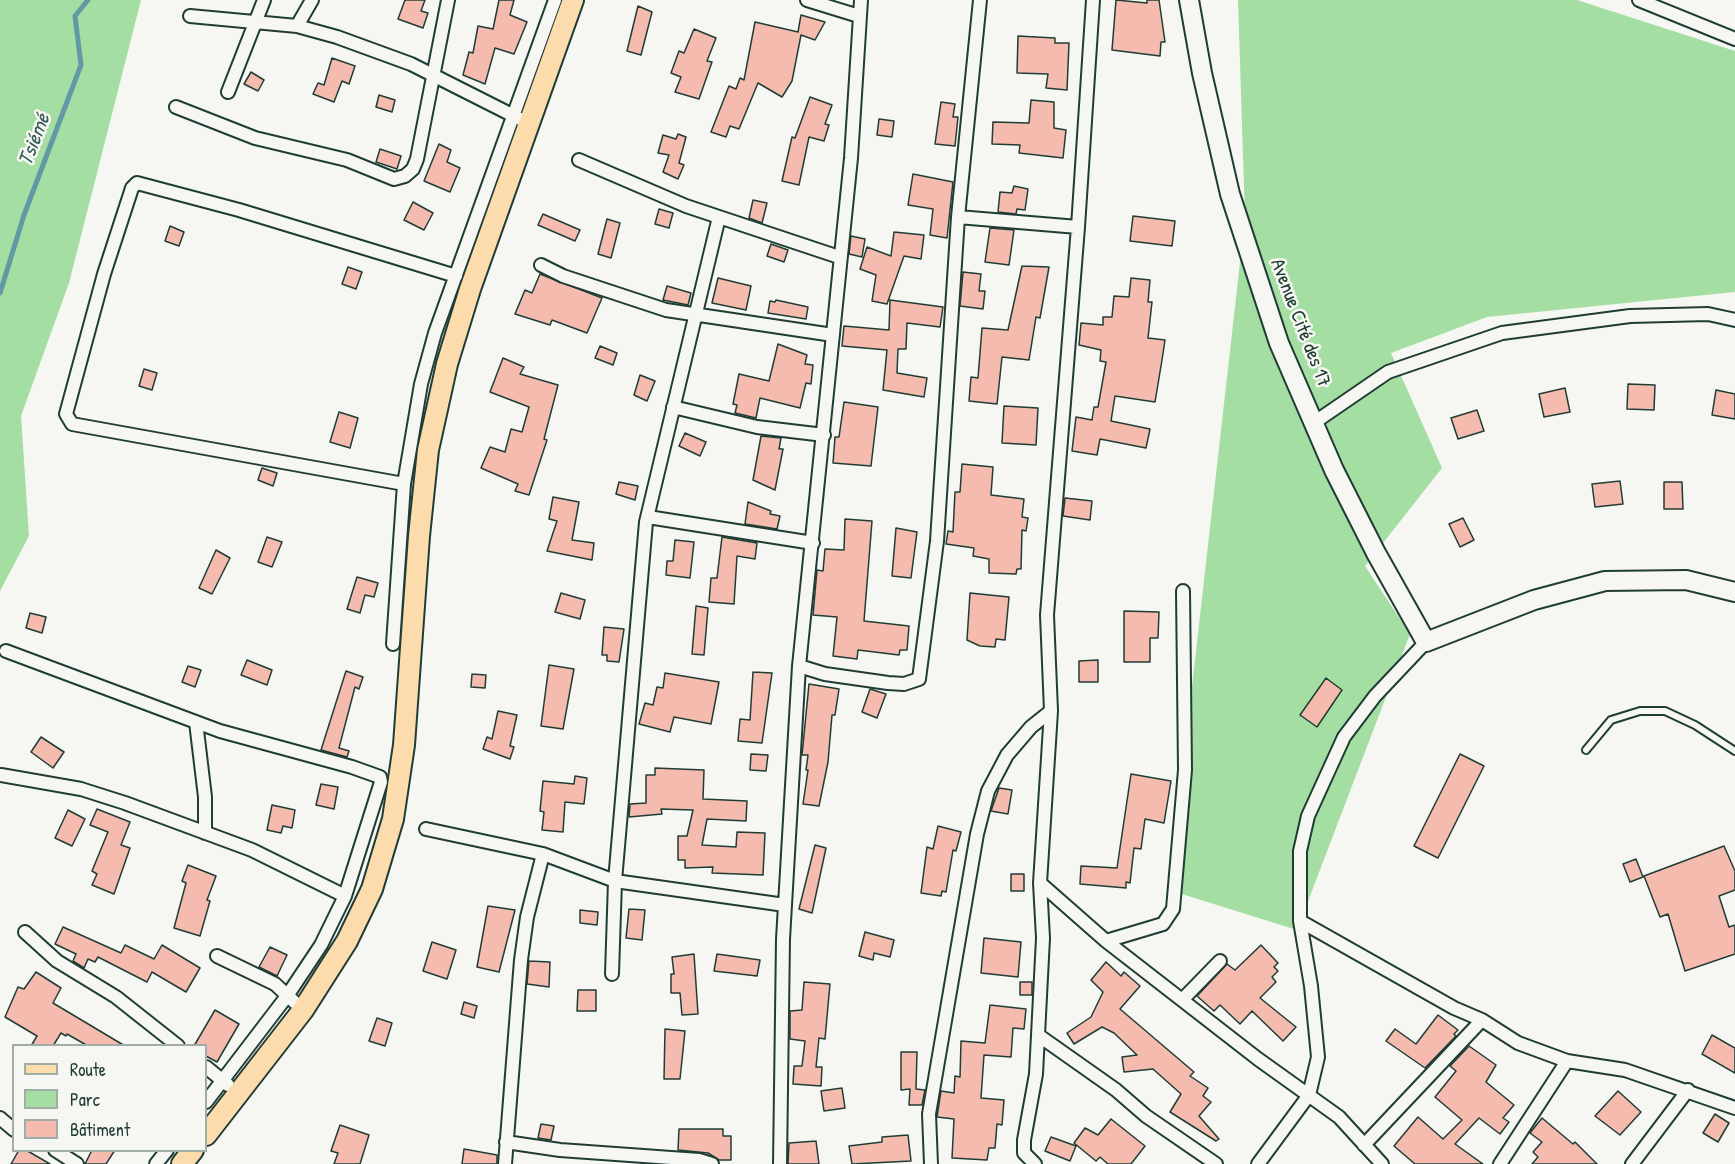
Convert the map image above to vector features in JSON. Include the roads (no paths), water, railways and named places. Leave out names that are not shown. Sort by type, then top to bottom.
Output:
[{"type":"main road","points":[[207,1134],[303,1010],[347,941],[372,888],[393,819],[404,745],[418,536],[428,450],[447,364],[523,121],[573,0]]},
{"type":"main road","points":[[182,1164],[191,1152]]},
{"type":"street","points":[[228,92],[258,21],[264,0]]},
{"type":"street","points":[[297,26],[312,0]]},
{"type":"street","points":[[176,107],[255,138],[347,160],[394,179],[405,176],[414,169],[448,0]]},
{"type":"street","points":[[393,644],[405,484],[421,384],[456,276],[523,121],[555,0]]},
{"type":"street","points":[[807,0],[859,16]]},
{"type":"street","points":[[780,1164],[785,905],[799,666],[824,435],[839,257],[851,158],[861,0]]},
{"type":"street","points":[[799,666],[825,674],[888,683],[904,684],[919,679],[937,541],[958,217],[980,0]]},
{"type":"street","points":[[1035,1164],[1024,1153],[1024,1140],[1036,1074],[1043,938],[1040,883],[1050,711],[1047,615],[1078,227],[1093,0]]},
{"type":"street","name":"Avenue Cité des 17","points":[[1189,0],[1204,85],[1230,194],[1279,343],[1334,470],[1376,553],[1426,642]]},
{"type":"street","points":[[1639,0],[1735,39]]},
{"type":"street","points":[[190,15],[297,26],[337,37],[432,75],[523,121]]},
{"type":"street","points":[[579,160],[676,202],[839,257]]},
{"type":"street","points":[[405,484],[72,424],[66,414],[104,274],[132,188],[137,183],[261,216],[456,276]]},
{"type":"street","points":[[612,974],[615,880],[648,518],[720,217]]},
{"type":"street","points":[[958,217],[1078,227]]},
{"type":"street","points":[[541,265],[563,276],[666,310],[833,335]]},
{"type":"street","points":[[1315,422],[1388,372],[1502,333],[1630,316],[1708,314],[1735,320]]},
{"type":"street","points":[[673,407],[757,427],[824,435]]},
{"type":"street","points":[[648,518],[813,543]]},
{"type":"street","points":[[1258,1164],[1309,1095],[1318,1057],[1300,921],[1300,851],[1308,816],[1344,737],[1374,696],[1426,642],[1534,600],[1605,581],[1686,580],[1735,592]]},
{"type":"street","points":[[1106,941],[1163,924],[1173,909],[1185,770],[1183,591]]},
{"type":"street","points":[[6,651],[196,722],[380,777],[381,782],[345,896],[321,945],[287,996],[207,1101]]},
{"type":"street","points":[[931,1164],[929,1114],[977,834],[988,791],[1007,755],[1050,711]]},
{"type":"street","points":[[196,722],[205,797],[205,833]]},
{"type":"street","points":[[1,775],[81,789],[252,850],[345,896]]},
{"type":"street","points":[[426,830],[543,854],[615,880],[785,905]]},
{"type":"street","points":[[505,1164],[521,960],[527,917],[543,854]]},
{"type":"street","points":[[1040,883],[1106,941],[1258,1059],[1340,1117],[1382,1164]]},
{"type":"street","points":[[1300,921],[1455,1008],[1482,1020],[1518,1043],[1567,1061],[1625,1070],[1735,1108]]},
{"type":"street","points":[[25,932],[57,961],[116,997],[175,1044]]},
{"type":"street","points":[[217,956],[275,984],[303,1010]]},
{"type":"street","points":[[1183,999],[1220,961]]},
{"type":"street","points":[[1364,1145],[1482,1020]]},
{"type":"street","points":[[1038,1035],[1116,1090],[1146,1116],[1216,1164]]},
{"type":"street","points":[[1500,1164],[1567,1061]]},
{"type":"street","points":[[207,1067],[238,1094]]},
{"type":"street","points":[[1632,1164],[1688,1090]]},
{"type":"street","points":[[0,1118],[12,1128]]},
{"type":"street","points":[[506,1142],[560,1150],[699,1160],[712,1164]]},
{"type":"street","points":[[59,1152],[77,1164]]},
{"type":"street","points":[[156,1164],[165,1152]]},
{"type":"lane","points":[[1586,750],[1611,720],[1640,711],[1665,711],[1695,725],[1735,751]]},
{"type":"waterway","name":"Tsiémé","points":[[0,293],[24,215],[81,65],[75,16],[88,0]]}]
